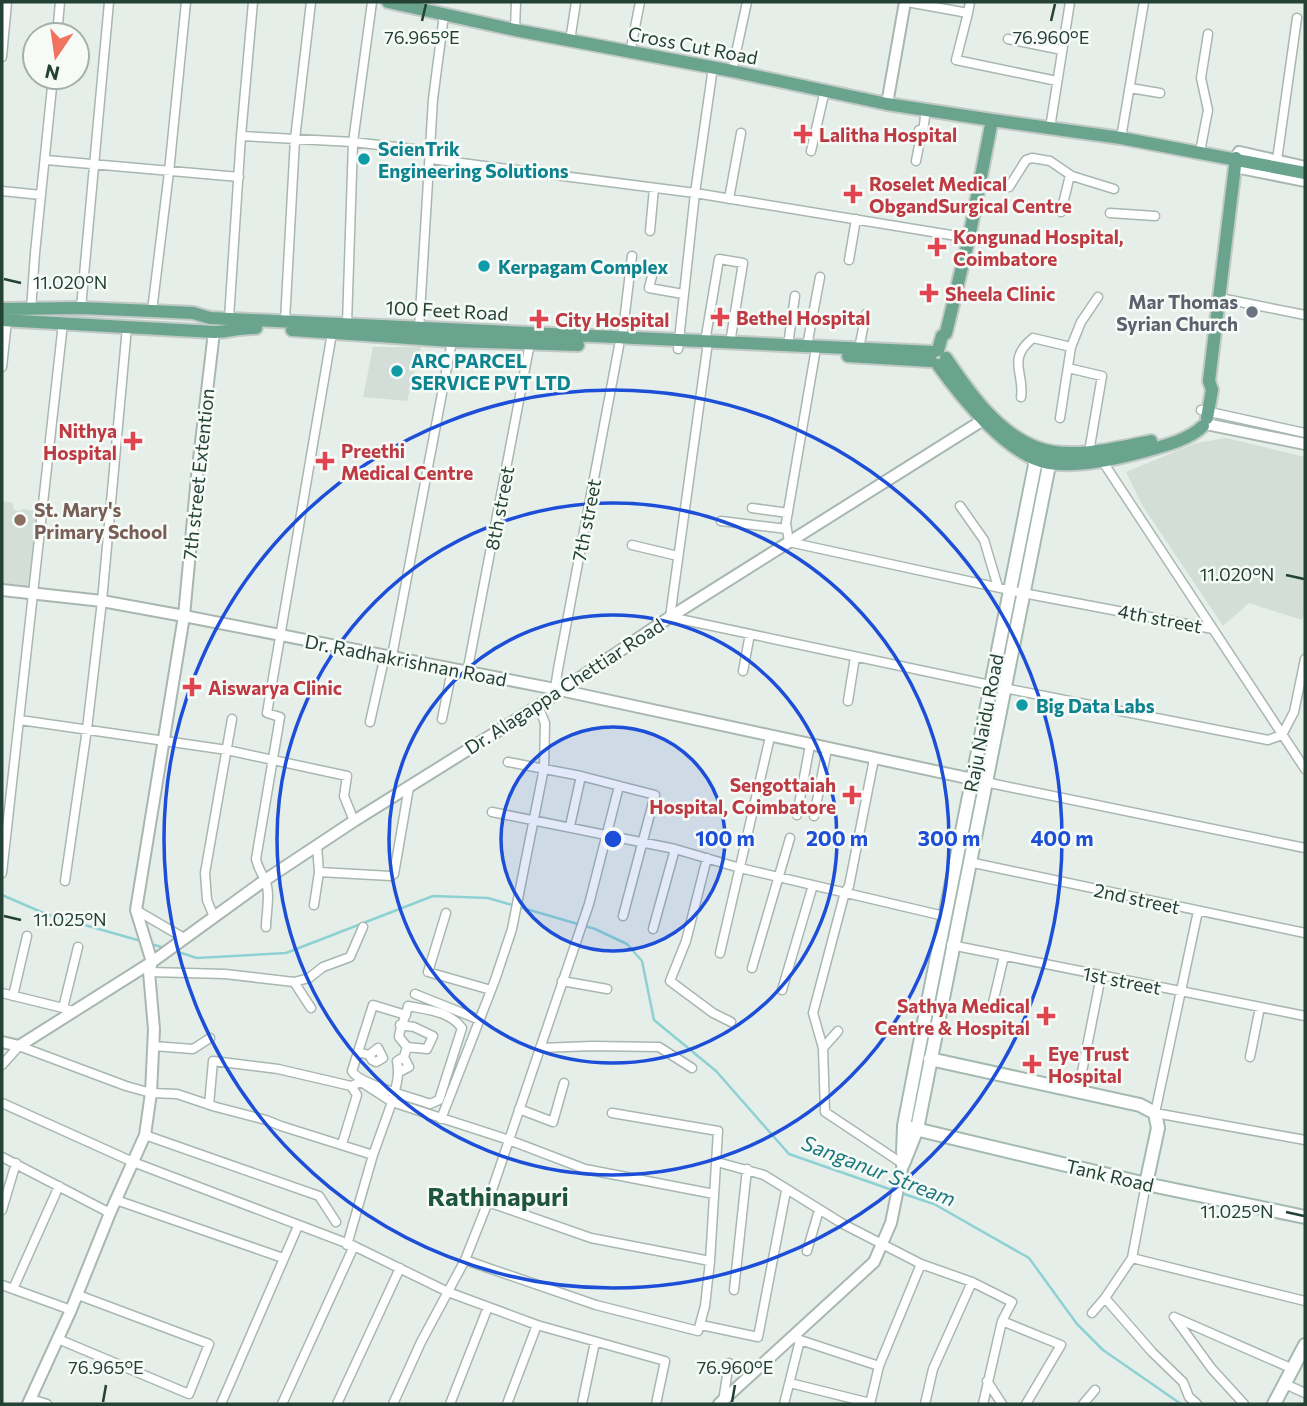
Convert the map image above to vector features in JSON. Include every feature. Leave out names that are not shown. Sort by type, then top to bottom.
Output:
[{"type":"main road","name":"Cross Cut Road","points":[[388,2],[887,104],[1121,138],[1200,152],[1236,163],[1259,163],[1305,173]]},
{"type":"main road","points":[[939,357],[950,339],[946,333],[969,238],[992,120]]},
{"type":"main road","points":[[939,357],[983,420],[1022,452],[1104,462],[1154,449],[1193,433],[1204,418],[1204,388],[1209,381],[1236,163]]},
{"type":"main road","name":"100 Feet Road","points":[[3,316],[31,310],[152,311],[193,313],[227,332],[241,327],[452,341],[620,342]]},
{"type":"main road","points":[[3,316],[83,312],[195,318],[212,325]]},
{"type":"main road","points":[[83,312],[99,319],[212,325]]},
{"type":"main road","name":"100 Feet Road","points":[[3,316],[127,327],[212,325],[229,318],[620,342],[939,357]]},
{"type":"main road","name":"100 Feet Road","points":[[707,345],[788,345],[811,350],[859,348],[939,357]]},
{"type":"main road","points":[[939,357],[986,411],[1037,454]]},
{"type":"main road","points":[[1051,457],[1153,441],[1204,418]]},
{"type":"main road","name":"Raju Naidu Road","points":[[910,1128],[930,1059],[969,862],[1003,588],[1037,454]]},
{"type":"main road","name":"Raju Naidu Road","points":[[910,1128],[944,916],[1004,688],[1051,457]]},
{"type":"main road","points":[[930,1059],[1140,1105],[1155,1113],[1158,1128],[1146,1184]]},
{"type":"main road","points":[[902,1164],[910,1128]]},
{"type":"main road","name":"Tank Road","points":[[910,1128],[1146,1184],[1305,1217]]},
{"type":"main road","points":[[1274,1404],[1305,1345]]},
{"type":"street","points":[[2,57],[7,2]]},
{"type":"street","points":[[58,21],[60,2]]},
{"type":"street","points":[[83,312],[109,2]]},
{"type":"street","points":[[152,311],[186,2]]},
{"type":"street","points":[[229,318],[253,2]]},
{"type":"street","points":[[285,321],[295,139],[311,2]]},
{"type":"street","points":[[347,324],[353,142],[372,2]]},
{"type":"street","points":[[515,30],[516,2]]},
{"type":"street","points":[[570,41],[576,2]]},
{"type":"street","points":[[630,53],[640,2]]},
{"type":"street","points":[[732,71],[747,2]]},
{"type":"street","points":[[887,104],[906,2],[942,5],[968,13]]},
{"type":"street","points":[[970,2],[956,60],[1057,81]]},
{"type":"street","points":[[1050,128],[1070,2]]},
{"type":"street","points":[[1121,138],[1144,2]]},
{"type":"street","points":[[419,329],[433,99],[444,15]]},
{"type":"street","points":[[1277,160],[1297,18]]},
{"type":"street","points":[[1200,152],[1208,110],[1201,78],[1208,34]]},
{"type":"street","points":[[1007,39],[1062,50]]},
{"type":"street","points":[[678,345],[695,193],[713,67]]},
{"type":"street","points":[[1130,88],[1160,93]]},
{"type":"street","points":[[811,151],[825,90]]},
{"type":"street","points":[[31,310],[52,91]]},
{"type":"street","points":[[916,161],[920,140],[916,139],[919,130],[923,131],[926,110]]},
{"type":"street","points":[[729,199],[741,133]]},
{"type":"street","points":[[241,136],[353,142],[695,193],[969,238]]},
{"type":"street","points":[[1305,166],[1239,152],[1236,163],[1305,181]]},
{"type":"street","points":[[1009,187],[1026,160],[1032,158],[1050,161],[1086,183],[1114,190]]},
{"type":"street","points":[[46,160],[239,177]]},
{"type":"street","points":[[1061,212],[1070,175]]},
{"type":"street","points":[[650,231],[654,188]]},
{"type":"street","points":[[2,191],[41,195]]},
{"type":"street","points":[[1110,213],[1155,216]]},
{"type":"street","points":[[849,260],[856,219]]},
{"type":"street","name":"7th street","points":[[560,690],[555,688],[558,669],[620,342],[632,256]]},
{"type":"street","points":[[730,343],[743,263],[719,259],[670,617],[990,685]]},
{"type":"street","points":[[652,276],[649,288],[683,294]]},
{"type":"street","points":[[820,277],[788,513],[789,542],[1003,588]]},
{"type":"street","points":[[788,345],[795,296]]},
{"type":"street","points":[[1060,418],[1071,347],[1081,322],[1097,297]]},
{"type":"street","points":[[1220,298],[1305,315]]},
{"type":"street","points":[[859,348],[866,314]]},
{"type":"street","points":[[2,367],[3,316]]},
{"type":"street","points":[[2,873],[63,323]]},
{"type":"street","name":"7th street Extention","points":[[137,915],[184,616],[212,325]]},
{"type":"street","points":[[65,881],[102,601],[127,327]]},
{"type":"street","points":[[266,927],[268,891],[256,859],[280,717],[267,713],[332,332]]},
{"type":"street","points":[[1021,397],[1023,389],[1017,369],[1024,346],[1033,338],[1071,347]]},
{"type":"street","points":[[370,722],[388,656],[452,341]]},
{"type":"street","name":"8th street","points":[[467,673],[530,343]]},
{"type":"street","points":[[1068,368],[1102,376],[1088,452]]},
{"type":"street","points":[[1204,418],[1305,442]]},
{"type":"street","points":[[1204,418],[1305,433]]},
{"type":"street","name":"Dr. Alagappa Chettiar Road","points":[[19,1046],[69,1009],[162,955],[265,880],[354,821],[538,706],[670,617],[983,420]]},
{"type":"street","points":[[1104,462],[1213,628]]},
{"type":"street","points":[[960,506],[984,540],[1003,588]]},
{"type":"street","points":[[752,508],[788,513]]},
{"type":"street","points":[[721,521],[787,529]]},
{"type":"street","points":[[632,545],[678,556]]},
{"type":"street","name":"4th street","points":[[1003,588],[1213,628],[1305,769]]},
{"type":"street","name":"Dr. Radhakrishnan Road","points":[[2,590],[102,601],[184,616],[560,690],[978,781]]},
{"type":"street","points":[[743,671],[750,634]]},
{"type":"street","points":[[848,701],[855,657]]},
{"type":"street","points":[[1004,688],[1268,740],[1282,735],[1294,712],[1305,659]]},
{"type":"street","points":[[442,719],[452,670]]},
{"type":"street","points":[[441,1119],[512,929],[544,768],[545,723],[538,706]]},
{"type":"street","points":[[214,917],[207,900],[205,873],[232,719]]},
{"type":"street","points":[[20,720],[227,750],[347,776],[344,796],[354,821]]},
{"type":"street","points":[[720,953],[770,737]]},
{"type":"street","points":[[797,815],[810,745]]},
{"type":"street","points":[[814,816],[827,749]]},
{"type":"street","points":[[721,1403],[797,1339],[874,1262],[891,1223],[902,1164],[825,1112],[823,1048],[813,1013],[854,866],[874,759]]},
{"type":"street","points":[[508,762],[582,776],[654,795],[623,916]]},
{"type":"street","points":[[570,827],[582,776]]},
{"type":"street","points":[[978,781],[1305,848]]},
{"type":"street","points":[[393,1404],[421,1342],[465,1261],[488,1202],[586,912],[619,786]]},
{"type":"street","points":[[319,872],[394,874],[409,787]]},
{"type":"street","points":[[492,812],[675,849],[944,916]]},
{"type":"street","points":[[752,968],[790,838]]},
{"type":"street","points":[[314,905],[319,872],[317,846]]},
{"type":"street","points":[[653,929],[675,849]]},
{"type":"street","points":[[707,858],[686,941],[670,981],[713,1013],[731,1022]]},
{"type":"street","name":"2nd street","points":[[969,862],[1305,933]]},
{"type":"street","points":[[782,990],[813,885]]},
{"type":"street","points":[[1198,911],[1155,1113],[1305,1140]]},
{"type":"street","points":[[446,913],[428,972],[491,989]]},
{"type":"street","points":[[137,915],[183,939]]},
{"type":"street","points":[[47,1404],[28,1403],[78,1295],[110,1213],[145,1135],[151,1093],[154,1029],[150,963],[137,915]]},
{"type":"street","points":[[150,963],[294,982],[309,978],[323,967],[350,957],[363,927]]},
{"type":"street","points":[[13,996],[27,936]]},
{"type":"street","name":"1st street","points":[[939,942],[1305,1016]]},
{"type":"street","points":[[2,993],[69,1009],[78,947]]},
{"type":"street","points":[[993,1003],[1004,956]]},
{"type":"street","points":[[1078,1092],[1101,976]]},
{"type":"street","points":[[562,981],[607,989]]},
{"type":"street","points":[[294,982],[311,1008]]},
{"type":"street","points":[[415,994],[480,1020]]},
{"type":"street","points":[[400,1026],[414,1027],[433,1036],[426,1049],[407,1047],[399,1037],[400,1026],[406,1015],[408,1006],[442,1013],[457,1021],[462,1028],[439,1100],[430,1104],[355,1077],[352,1071],[373,1005],[406,1015]]},
{"type":"street","points":[[1250,1057],[1260,1007]]},
{"type":"street","points":[[823,1048],[838,1031]]},
{"type":"street","points":[[153,1046],[193,1049],[210,1038]]},
{"type":"street","points":[[2,1042],[125,1086],[151,1093],[177,1094],[373,1155]]},
{"type":"street","points":[[2,1065],[19,1046]]},
{"type":"street","points":[[282,1404],[350,1245],[373,1155],[395,1091],[399,1072],[397,1061],[404,1057],[407,1047]]},
{"type":"street","points":[[540,1048],[659,1047],[692,1068]]},
{"type":"street","points":[[358,1052],[369,1055]]},
{"type":"street","points":[[209,1105],[213,1061],[278,1069],[351,1086],[361,1082],[392,1102],[509,1140],[585,1169],[714,1194]]},
{"type":"street","points":[[519,1110],[553,1122],[564,1083]]},
{"type":"street","points":[[342,1144],[357,1096],[351,1086]]},
{"type":"street","points":[[2,1103],[133,1162],[350,1245],[448,1292],[537,1325],[665,1362],[656,1404]]},
{"type":"street","points":[[465,1261],[596,1305],[698,1331],[705,1306],[710,1262],[718,1131],[612,1113]]},
{"type":"street","points":[[145,1135],[319,1196],[336,1222]]},
{"type":"street","points":[[2,1157],[110,1213]]},
{"type":"street","points":[[716,1162],[764,1175],[819,1210],[921,1264],[972,1282],[1012,1302],[1002,1321],[983,1404]]},
{"type":"street","points":[[2,1210],[16,1163]]},
{"type":"street","points":[[734,1290],[747,1169]]},
{"type":"street","points":[[1093,1313],[1132,1258],[1146,1184]]},
{"type":"street","points":[[13,1289],[59,1186]]},
{"type":"street","points":[[701,1325],[758,1337],[786,1191]]},
{"type":"street","points":[[116,1200],[283,1258]]},
{"type":"street","points":[[488,1202],[591,1238],[710,1262]]},
{"type":"street","points":[[807,1251],[819,1210]]},
{"type":"street","points":[[221,1404],[298,1226]]},
{"type":"street","points":[[1132,1258],[1305,1301]]},
{"type":"street","points":[[790,1383],[870,1404],[879,1366],[921,1264]]},
{"type":"street","points":[[337,1404],[400,1268]]},
{"type":"street","points":[[925,1404],[933,1369],[972,1282]]},
{"type":"street","points":[[2,1285],[71,1310]]},
{"type":"street","points":[[58,1339],[189,1394],[209,1344],[78,1295]]},
{"type":"street","points":[[1105,1298],[1183,1382],[1189,1397],[1197,1404]]},
{"type":"street","points":[[450,1404],[488,1307]]},
{"type":"street","points":[[1244,1404],[1183,1333],[1174,1317],[1293,1369]]},
{"type":"street","points":[[1002,1321],[1061,1345],[1026,1404]]},
{"type":"street","points":[[507,1404],[537,1325]]},
{"type":"street","points":[[797,1339],[879,1366]]},
{"type":"street","points":[[785,1404],[797,1339]]},
{"type":"street","points":[[582,1404],[595,1342]]},
{"type":"street","points":[[721,1403],[729,1363]]},
{"type":"street","points":[[987,1381],[1002,1404]]},
{"type":"street","points":[[1284,1384],[1305,1393]]},
{"type":"street","points":[[1083,1404],[1095,1390]]},
{"type":"shaded area","name":"ARC PARCEL SERVICE PVT LTD","points":[[373,347],[421,347],[407,401],[363,397]]},
{"type":"shaded area","points":[[1226,438],[1305,457],[1305,608],[1302,620],[1249,603],[1223,626],[1142,505],[1126,472],[1196,443]]},
{"type":"shaded area","points":[[2,501],[13,503],[14,510],[40,512],[30,587],[2,583]]},
{"type":"waterway","name":"Sanganur Stream","points":[[2,895],[46,914],[141,941]]},
{"type":"waterway","name":"Sanganur Stream","points":[[175,951],[197,958],[286,953],[433,896],[488,898],[595,929],[627,944],[642,961],[654,1020],[716,1071],[789,1154],[895,1191]]},
{"type":"waterway","name":"Sanganur Stream","points":[[151,944],[165,948]]},
{"type":"waterway","name":"Sanganur Stream","points":[[901,1193],[934,1204],[1029,1258],[1077,1324],[1103,1350],[1181,1404]]},
{"type":"place","name":"Lalitha Hospital","points":[[803,134]]},
{"type":"place","name":"ScienTrik Engineering Solutions","points":[[364,159]]},
{"type":"place","name":"Roselet Medical ObgandSurgical Centre","points":[[853,194]]},
{"type":"place","name":"Kongunad Hospital, Coimbatore","points":[[937,247]]},
{"type":"place","name":"Kerpagam Complex","points":[[484,266]]},
{"type":"place","name":"Sheela Clinic","points":[[929,293]]},
{"type":"place","name":"Mar Thomas Syrian Church","points":[[1252,312]]},
{"type":"place","name":"Bethel Hospital","points":[[720,317]]},
{"type":"place","name":"City Hospital","points":[[539,319]]},
{"type":"place","name":"ARC PARCEL SERVICE PVT LTD","points":[[397,371]]},
{"type":"place","name":"Nithya Hospital","points":[[133,441]]},
{"type":"place","name":"Preethi Medical Centre","points":[[325,461]]},
{"type":"place","name":"St. Mary's Primary School","points":[[20,520]]},
{"type":"place","name":"Aiswarya Clinic","points":[[192,687]]},
{"type":"place","name":"Big Data Labs","points":[[1022,705]]},
{"type":"place","name":"Sengottaiah Hospital, Coimbatore","points":[[852,795]]},
{"type":"place","name":"Sathya Medical Centre & Hospital","points":[[1046,1016]]},
{"type":"place","name":"Eye Trust Hospital","points":[[1032,1064]]},
{"type":"district","name":"Rathinapuri","points":[[498,1195]]}]
